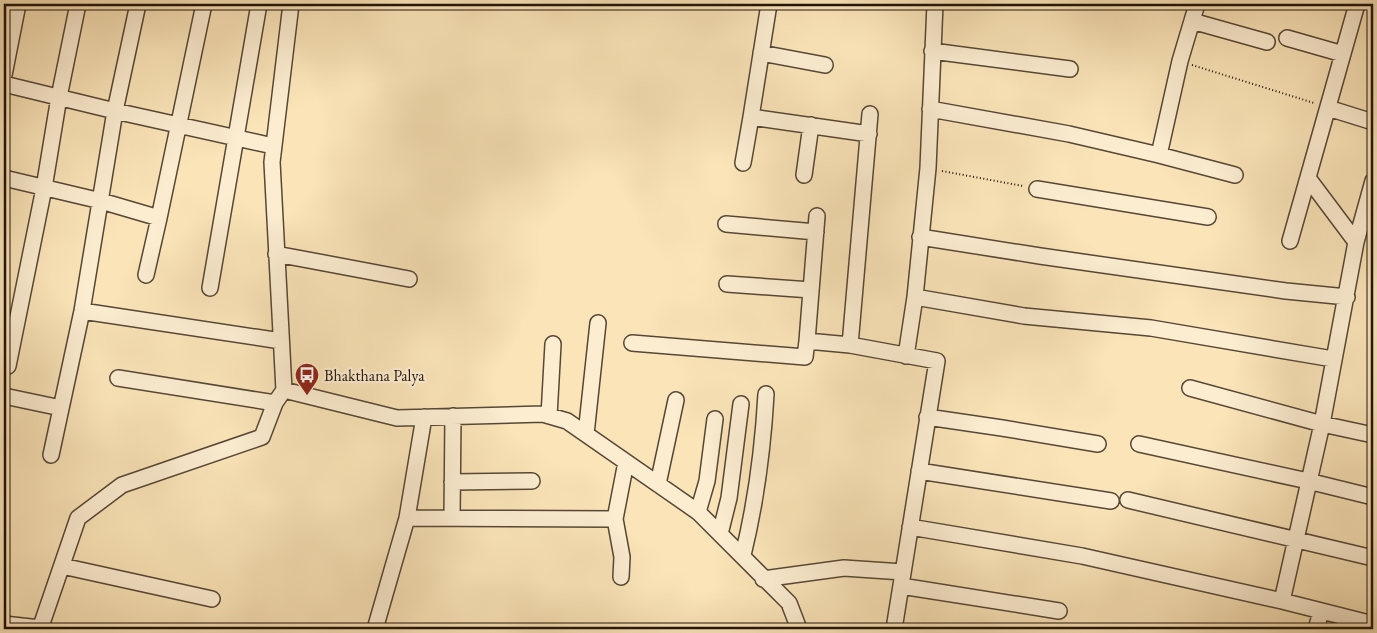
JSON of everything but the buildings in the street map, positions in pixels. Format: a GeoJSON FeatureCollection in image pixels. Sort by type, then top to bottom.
{"type":"FeatureCollection","features":[{"type":"Feature","properties":{"kind":"street"},"geometry":{"type":"LineString","coordinates":[[4,75],[18,4]]}},
{"type":"Feature","properties":{"kind":"street"},"geometry":{"type":"LineString","coordinates":[[8,366],[44,188],[59,98],[78,4]]}},
{"type":"Feature","properties":{"kind":"street"},"geometry":{"type":"LineString","coordinates":[[51,455],[82,312],[115,112],[138,4]]}},
{"type":"Feature","properties":{"kind":"street"},"geometry":{"type":"LineString","coordinates":[[146,275],[204,4]]}},
{"type":"Feature","properties":{"kind":"street"},"geometry":{"type":"LineString","coordinates":[[210,288],[259,4]]}},
{"type":"Feature","properties":{"kind":"street"},"geometry":{"type":"LineString","coordinates":[[4,624],[40,629],[78,518],[122,485],[262,437],[274,403],[284,390],[272,162],[291,4]]}},
{"type":"Feature","properties":{"kind":"street"},"geometry":{"type":"LineString","coordinates":[[743,163],[769,4]]}},
{"type":"Feature","properties":{"kind":"street"},"geometry":{"type":"LineString","coordinates":[[906,356],[915,297],[928,168],[934,4]]}},
{"type":"Feature","properties":{"kind":"street"},"geometry":{"type":"LineString","coordinates":[[1159,155],[1180,61],[1197,4]]}},
{"type":"Feature","properties":{"kind":"street"},"geometry":{"type":"LineString","coordinates":[[1290,241],[1357,4]]}},
{"type":"Feature","properties":{"kind":"street"},"geometry":{"type":"LineString","coordinates":[[1192,21],[1267,42]]}},
{"type":"Feature","properties":{"kind":"street"},"geometry":{"type":"LineString","coordinates":[[1287,38],[1343,54]]}},
{"type":"Feature","properties":{"kind":"street"},"geometry":{"type":"LineString","coordinates":[[932,51],[1070,69]]}},
{"type":"Feature","properties":{"kind":"street"},"geometry":{"type":"LineString","coordinates":[[761,53],[825,64]]}},
{"type":"Feature","properties":{"kind":"street"},"geometry":{"type":"LineString","coordinates":[[4,84],[115,112],[273,146]]}},
{"type":"Feature","properties":{"kind":"street"},"geometry":{"type":"LineString","coordinates":[[1328,108],[1373,122]]}},
{"type":"Feature","properties":{"kind":"street"},"geometry":{"type":"LineString","coordinates":[[930,110],[1070,134],[1159,155],[1235,176]]}},
{"type":"Feature","properties":{"kind":"street"},"geometry":{"type":"LineString","coordinates":[[850,345],[870,114]]}},
{"type":"Feature","properties":{"kind":"street"},"geometry":{"type":"LineString","coordinates":[[751,116],[868,134]]}},
{"type":"Feature","properties":{"kind":"street"},"geometry":{"type":"LineString","coordinates":[[804,175],[811,126]]}},
{"type":"Feature","properties":{"kind":"street"},"geometry":{"type":"LineString","coordinates":[[4,178],[101,201],[159,218]]}},
{"type":"Feature","properties":{"kind":"street"},"geometry":{"type":"LineString","coordinates":[[1308,178],[1356,242]]}},
{"type":"Feature","properties":{"kind":"street"},"geometry":{"type":"LineString","coordinates":[[1282,601],[1322,424],[1356,242],[1369,210],[1373,181]]}},
{"type":"Feature","properties":{"kind":"street"},"geometry":{"type":"LineString","coordinates":[[1037,189],[1208,217]]}},
{"type":"Feature","properties":{"kind":"street"},"geometry":{"type":"LineString","coordinates":[[632,343],[805,357],[817,216]]}},
{"type":"Feature","properties":{"kind":"street"},"geometry":{"type":"LineString","coordinates":[[726,224],[816,232]]}},
{"type":"Feature","properties":{"kind":"street"},"geometry":{"type":"LineString","coordinates":[[920,237],[1286,291],[1347,297]]}},
{"type":"Feature","properties":{"kind":"street"},"geometry":{"type":"LineString","coordinates":[[276,254],[408,279]]}},
{"type":"Feature","properties":{"kind":"street"},"geometry":{"type":"LineString","coordinates":[[727,284],[811,290]]}},
{"type":"Feature","properties":{"kind":"street"},"geometry":{"type":"LineString","coordinates":[[915,297],[1024,316],[1151,328],[1333,360]]}},
{"type":"Feature","properties":{"kind":"street"},"geometry":{"type":"LineString","coordinates":[[82,312],[281,341]]}},
{"type":"Feature","properties":{"kind":"street"},"geometry":{"type":"LineString","coordinates":[[586,434],[598,323]]}},
{"type":"Feature","properties":{"kind":"street"},"geometry":{"type":"LineString","coordinates":[[807,341],[850,345],[937,361],[894,629]]}},
{"type":"Feature","properties":{"kind":"street"},"geometry":{"type":"LineString","coordinates":[[549,416],[553,344]]}},
{"type":"Feature","properties":{"kind":"street"},"geometry":{"type":"LineString","coordinates":[[118,378],[274,403]]}},
{"type":"Feature","properties":{"kind":"street"},"geometry":{"type":"LineString","coordinates":[[1190,388],[1322,424],[1373,435]]}},
{"type":"Feature","properties":{"kind":"street"},"geometry":{"type":"LineString","coordinates":[[284,390],[397,418],[543,414],[567,421],[698,512],[789,603],[799,629]]}},
{"type":"Feature","properties":{"kind":"street"},"geometry":{"type":"LineString","coordinates":[[743,555],[750,526],[763,443],[766,394]]}},
{"type":"Feature","properties":{"kind":"street"},"geometry":{"type":"LineString","coordinates":[[4,396],[61,408]]}},
{"type":"Feature","properties":{"kind":"street"},"geometry":{"type":"LineString","coordinates":[[658,484],[676,400]]}},
{"type":"Feature","properties":{"kind":"street"},"geometry":{"type":"LineString","coordinates":[[720,534],[729,498],[741,404]]}},
{"type":"Feature","properties":{"kind":"street"},"geometry":{"type":"LineString","coordinates":[[452,517],[453,416]]}},
{"type":"Feature","properties":{"kind":"street"},"geometry":{"type":"LineString","coordinates":[[375,629],[407,518],[424,417]]}},
{"type":"Feature","properties":{"kind":"street"},"geometry":{"type":"LineString","coordinates":[[927,417],[1098,444]]}},
{"type":"Feature","properties":{"kind":"street"},"geometry":{"type":"LineString","coordinates":[[698,512],[707,481],[715,419]]}},
{"type":"Feature","properties":{"kind":"street"},"geometry":{"type":"LineString","coordinates":[[1139,444],[1373,497]]}},
{"type":"Feature","properties":{"kind":"street"},"geometry":{"type":"LineString","coordinates":[[620,577],[622,557],[615,519],[626,462]]}},
{"type":"Feature","properties":{"kind":"street"},"geometry":{"type":"LineString","coordinates":[[919,471],[1111,502]]}},
{"type":"Feature","properties":{"kind":"street"},"geometry":{"type":"LineString","coordinates":[[452,482],[532,481]]}},
{"type":"Feature","properties":{"kind":"street"},"geometry":{"type":"LineString","coordinates":[[1128,500],[1373,558]]}},
{"type":"Feature","properties":{"kind":"street"},"geometry":{"type":"LineString","coordinates":[[407,518],[615,519]]}},
{"type":"Feature","properties":{"kind":"street"},"geometry":{"type":"LineString","coordinates":[[910,527],[1082,556],[1282,601],[1373,624]]}},
{"type":"Feature","properties":{"kind":"street"},"geometry":{"type":"LineString","coordinates":[[62,566],[212,599]]}},
{"type":"Feature","properties":{"kind":"street"},"geometry":{"type":"LineString","coordinates":[[763,579],[844,568],[1060,611]]}},
{"type":"Feature","properties":{"kind":"street"},"geometry":{"type":"LineString","coordinates":[[1316,629],[1321,612]]}},
{"type":"Feature","properties":{"kind":"path"},"geometry":{"type":"LineString","coordinates":[[1180,61],[1328,108]]}},
{"type":"Feature","properties":{"kind":"path"},"geometry":{"type":"LineString","coordinates":[[928,168],[1037,189]]}},
{"type":"Feature","properties":{"kind":"place","name":"Bhakthana Palya"},"geometry":{"type":"Point","coordinates":[307,396]}}]}
